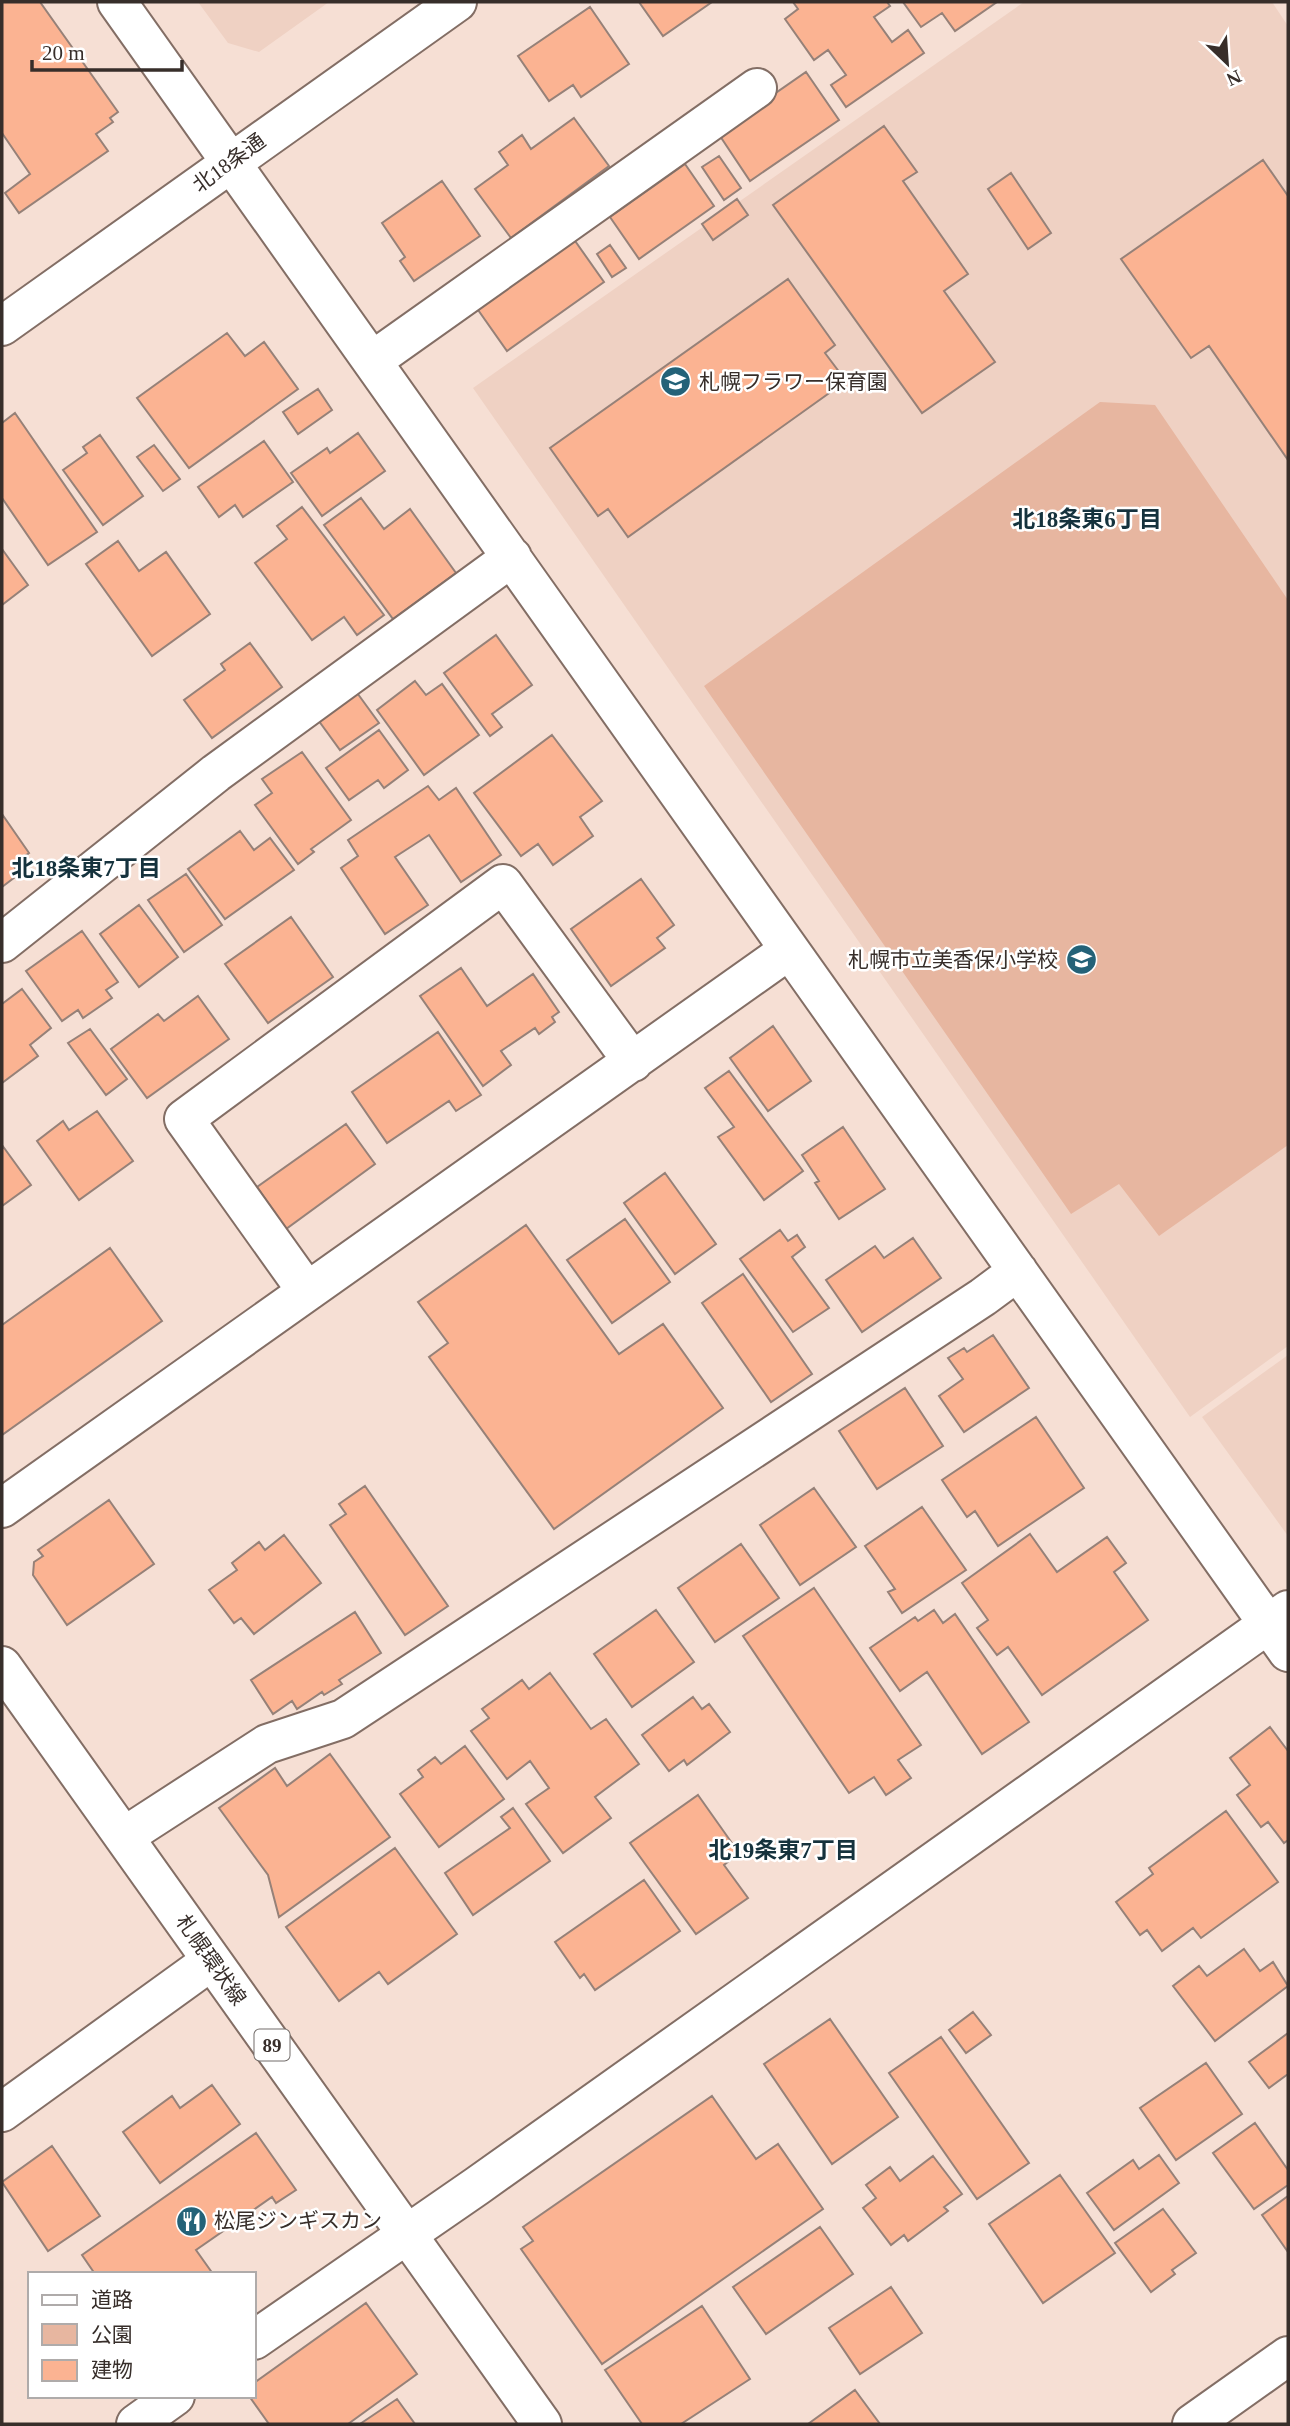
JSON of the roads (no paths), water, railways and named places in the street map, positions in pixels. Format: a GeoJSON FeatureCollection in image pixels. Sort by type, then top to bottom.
{"type":"FeatureCollection","features":[{"type":"Feature","properties":{"kind":"street"},"geometry":{"type":"LineString","coordinates":[[117,2],[1018,1270],[1282,1628],[256,2339]]}},
{"type":"Feature","properties":{"kind":"street","name":"北18条通"},"geometry":{"type":"LineString","coordinates":[[2,326],[457,2]]}},
{"type":"Feature","properties":{"kind":"street"},"geometry":{"type":"LineString","coordinates":[[372,361],[757,88]]}},
{"type":"Feature","properties":{"kind":"street"},"geometry":{"type":"LineString","coordinates":[[2,943],[216,772],[512,557]]}},
{"type":"Feature","properties":{"kind":"street"},"geometry":{"type":"LineString","coordinates":[[306,1290],[184,1119],[503,884],[633,1062]]}},
{"type":"Feature","properties":{"kind":"street"},"geometry":{"type":"LineString","coordinates":[[2,1508],[789,950]]}},
{"type":"Feature","properties":{"kind":"street"},"geometry":{"type":"LineString","coordinates":[[125,1836],[267,1744],[343,1718],[983,1297],[1018,1270]]}},
{"type":"Feature","properties":{"kind":"street","name":"札幌環状線"},"geometry":{"type":"LineString","coordinates":[[2,1666],[542,2424]]}},
{"type":"Feature","properties":{"kind":"street"},"geometry":{"type":"LineString","coordinates":[[2,2112],[211,1961]]}},
{"type":"Feature","properties":{"kind":"street"},"geometry":{"type":"LineString","coordinates":[[1192,2424],[1288,2356]]}},
{"type":"Feature","properties":{"kind":"street"},"geometry":{"type":"LineString","coordinates":[[135,2424],[172,2398]]}},
{"type":"Feature","properties":{"kind":"place","name":"札幌フラワー保育園"},"geometry":{"type":"Point","coordinates":[676,382]}},
{"type":"Feature","properties":{"kind":"place","name":"札幌市立美香保小学校"},"geometry":{"type":"Point","coordinates":[1081,960]}},
{"type":"Feature","properties":{"kind":"place","name":"松尾ジンギスカン"},"geometry":{"type":"Point","coordinates":[191,2221]}},
{"type":"Feature","properties":{"kind":"district","name":"北18条東6丁目"},"geometry":{"type":"Point","coordinates":[1087,519]}},
{"type":"Feature","properties":{"kind":"district","name":"北18条東7丁目"},"geometry":{"type":"Point","coordinates":[86,868]}},
{"type":"Feature","properties":{"kind":"district","name":"北19条東7丁目"},"geometry":{"type":"Point","coordinates":[783,1850]}}]}
